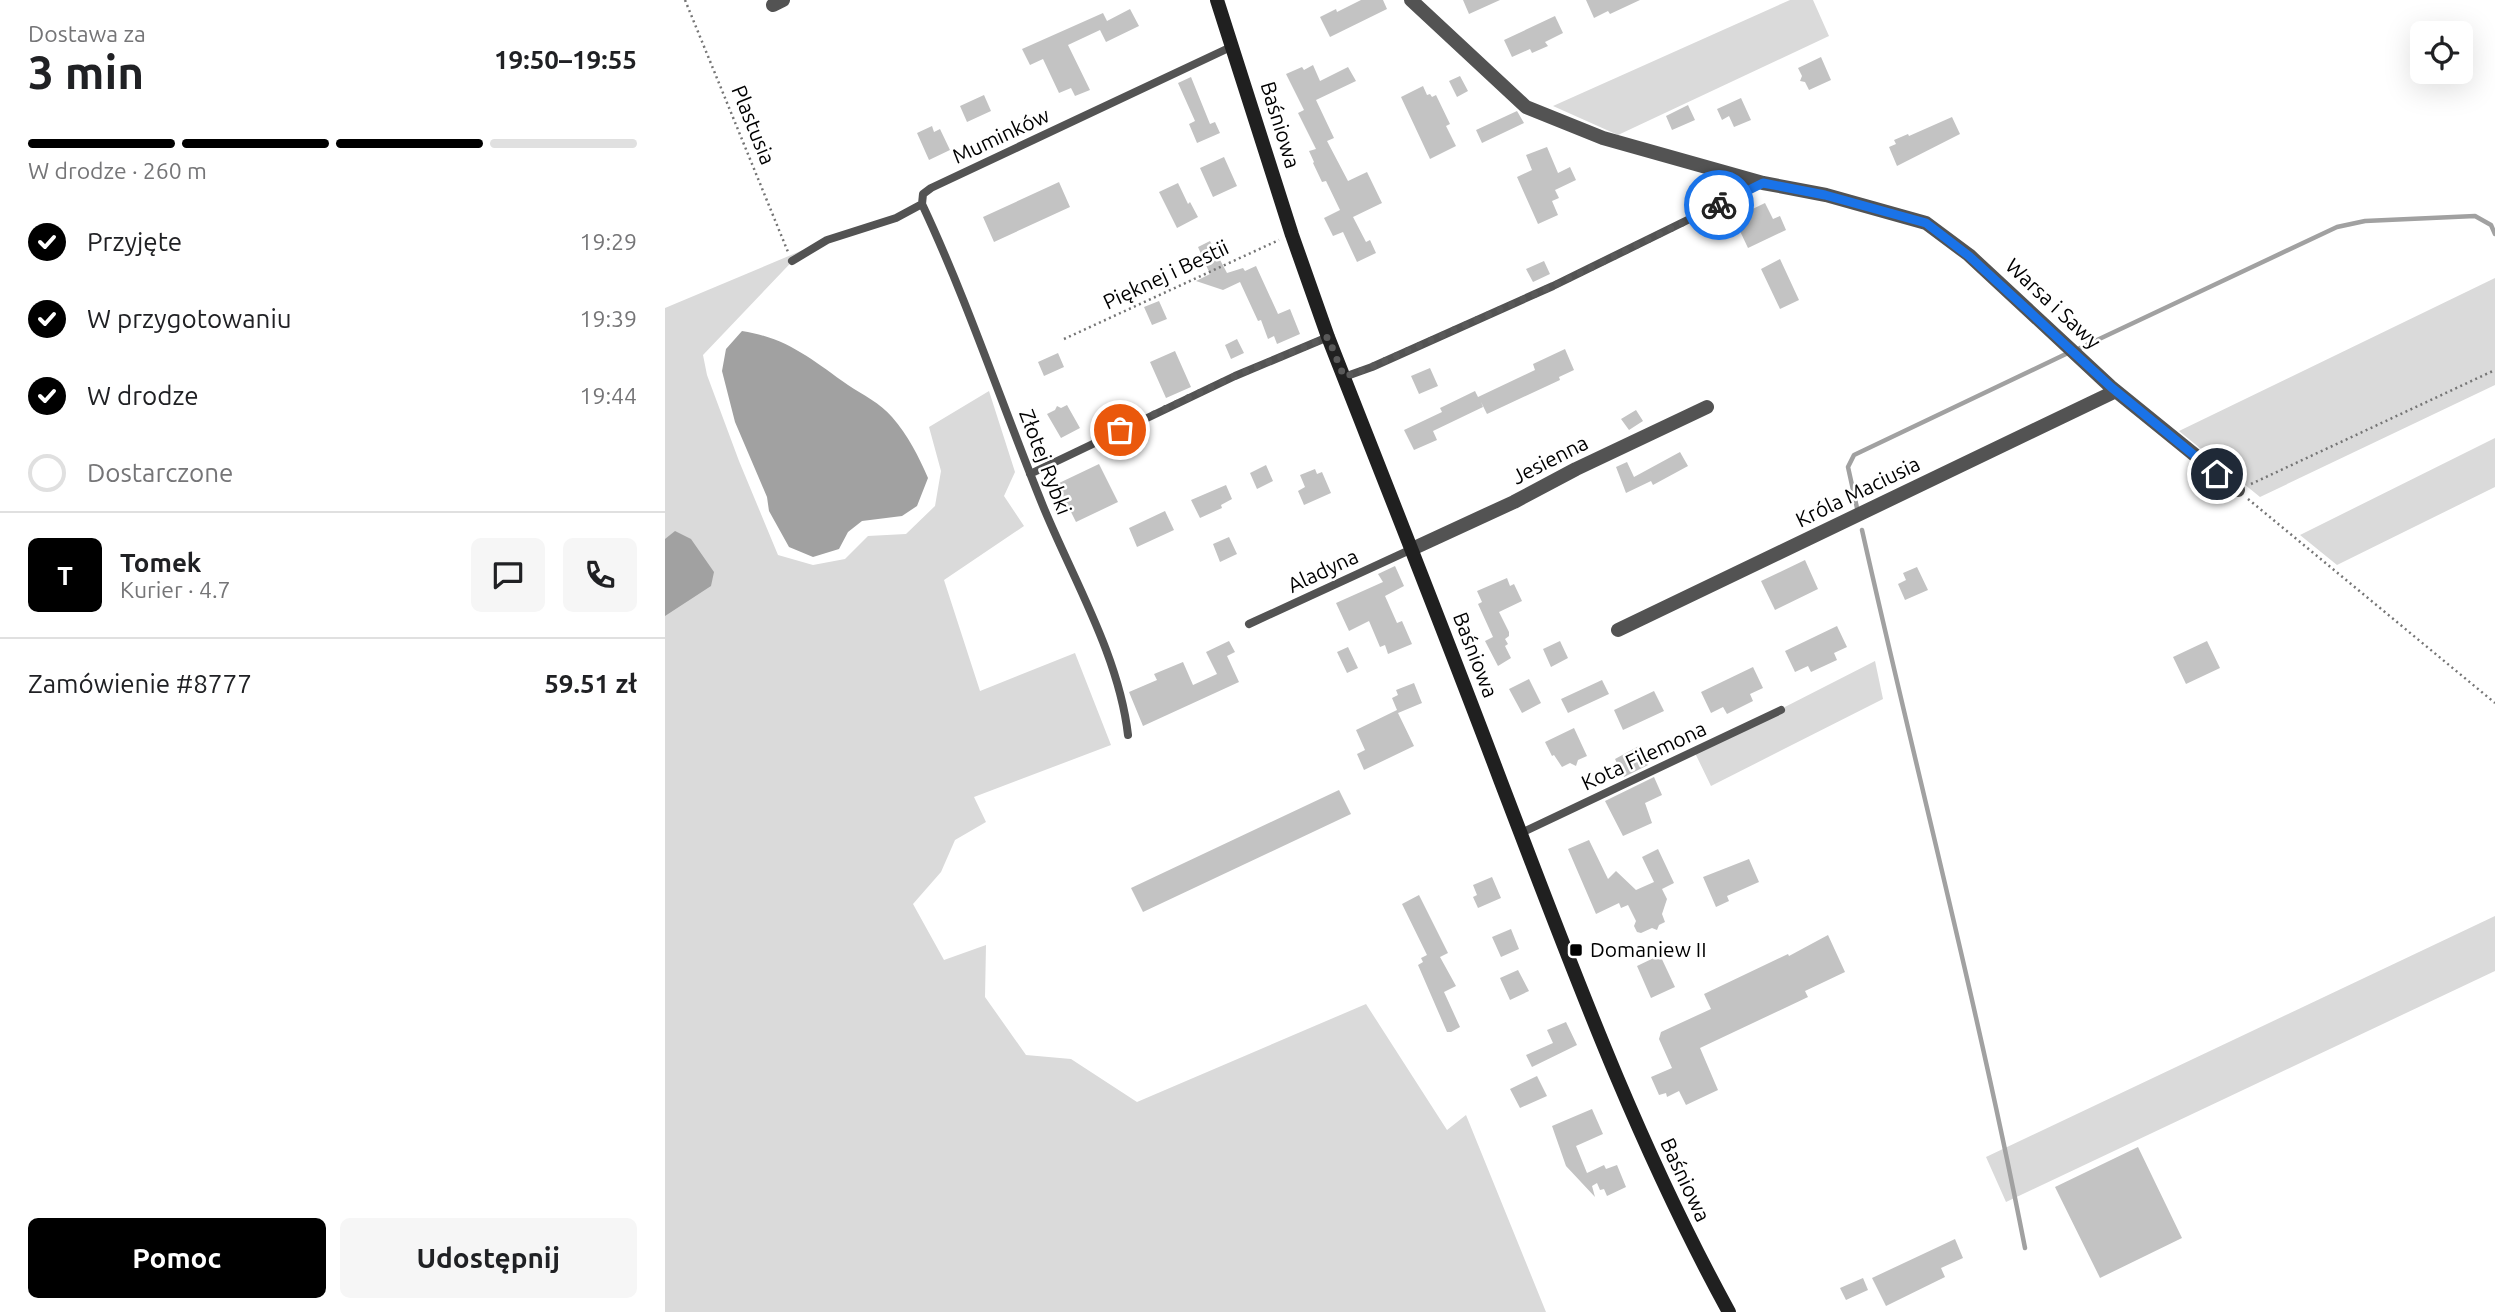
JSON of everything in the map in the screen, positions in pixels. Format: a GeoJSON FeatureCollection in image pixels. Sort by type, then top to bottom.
{"type":"FeatureCollection","features":[{"type":"Feature","properties":{"kind":"main road","name":"Baśniowa"},"geometry":{"type":"LineString","coordinates":[[1217,0],[1328,337],[1521,833],[1643,1141],[1694,1248],[1730,1312]]}},
{"type":"Feature","properties":{"kind":"street","name":"Warsa i Sawy"},"geometry":{"type":"LineString","coordinates":[[1411,0],[1526,107],[1603,138],[1763,183],[1825,195],[1926,223],[1969,256],[2116,391],[2238,490]]}},
{"type":"Feature","properties":{"kind":"street","name":"Króla Maciusia"},"geometry":{"type":"LineString","coordinates":[[1618,630],[2116,391]]}},
{"type":"Feature","properties":{"kind":"street","name":"Jesienna"},"geometry":{"type":"LineString","coordinates":[[1412,549],[1707,407]]}},
{"type":"Feature","properties":{"kind":"lane","name":"Muminków"},"geometry":{"type":"LineString","coordinates":[[792,261],[827,240],[896,218],[922,204],[923,194],[931,188],[1234,47]]}},
{"type":"Feature","properties":{"kind":"lane"},"geometry":{"type":"LineString","coordinates":[[1344,377],[1553,286],[1763,183]]}},
{"type":"Feature","properties":{"kind":"lane","name":"Złotej Rybki"},"geometry":{"type":"LineString","coordinates":[[922,204],[964,300],[1030,474],[1117,676],[1128,735]]}},
{"type":"Feature","properties":{"kind":"lane"},"geometry":{"type":"LineString","coordinates":[[1030,474],[1235,376],[1328,337]]}},
{"type":"Feature","properties":{"kind":"lane","name":"Aladyna"},"geometry":{"type":"LineString","coordinates":[[1249,624],[1412,549]]}},
{"type":"Feature","properties":{"kind":"lane","name":"Kota Filemona"},"geometry":{"type":"LineString","coordinates":[[1521,833],[1781,710]]}},
{"type":"Feature","properties":{"kind":"path","name":"Plastusia"},"geometry":{"type":"LineString","coordinates":[[685,0],[792,261]]}},
{"type":"Feature","properties":{"kind":"path","name":"Pięknej i Bestii"},"geometry":{"type":"LineString","coordinates":[[1064,339],[1281,239]]}},
{"type":"Feature","properties":{"kind":"path"},"geometry":{"type":"LineString","coordinates":[[2495,370],[2238,490],[2495,703]]}},
{"type":"Feature","properties":{"kind":"shaded area"},"geometry":{"type":"Polygon","coordinates":[[[1790,0],[1813,0],[1829,36],[1618,135],[1553,106],[1790,0]]]}},
{"type":"Feature","properties":{"kind":"shaded area"},"geometry":{"type":"Polygon","coordinates":[[[803,250],[703,355],[707,375],[739,461],[778,555],[813,565],[845,559],[868,536],[906,534],[935,506],[941,471],[929,427],[989,391],[1015,472],[1004,496],[1024,526],[944,580],[980,691],[1075,653],[1111,745],[974,797],[986,822],[955,840],[941,872],[913,904],[944,960],[986,945],[985,997],[1026,1055],[1071,1059],[1137,1102],[1366,1004],[1447,1130],[1466,1115],[1546,1312],[665,1312],[665,308],[803,250]]]}},
{"type":"Feature","properties":{"kind":"shaded area"},"geometry":{"type":"Polygon","coordinates":[[[2495,278],[2495,385],[2260,497],[2179,431],[2495,278]]]}},
{"type":"Feature","properties":{"kind":"shaded area"},"geometry":{"type":"Polygon","coordinates":[[[742,331],[773,339],[799,351],[887,412],[908,439],[928,478],[917,506],[902,516],[862,521],[848,532],[839,549],[813,557],[789,547],[769,511],[767,497],[735,422],[722,371],[726,349],[742,331]]]}},
{"type":"Feature","properties":{"kind":"shaded area"},"geometry":{"type":"Polygon","coordinates":[[[2495,438],[2495,487],[2337,565],[2300,535],[2495,438]]]}},
{"type":"Feature","properties":{"kind":"shaded area"},"geometry":{"type":"Polygon","coordinates":[[[675,531],[691,539],[714,572],[711,586],[665,616],[665,539],[675,531]]]}},
{"type":"Feature","properties":{"kind":"shaded area"},"geometry":{"type":"Polygon","coordinates":[[[1875,661],[1883,699],[1711,786],[1695,753],[1875,661]]]}},
{"type":"Feature","properties":{"kind":"shaded area"},"geometry":{"type":"Polygon","coordinates":[[[2495,916],[2495,971],[2006,1202],[1986,1157],[2495,916]]]}},
{"type":"Feature","properties":{"kind":"building"},"geometry":{"type":"Polygon","coordinates":[[[1361,0],[1383,0],[1387,9],[1330,37],[1320,17],[1361,0]]]}},
{"type":"Feature","properties":{"kind":"building"},"geometry":{"type":"Polygon","coordinates":[[[1463,0],[1500,0],[1469,14],[1463,0]]]}},
{"type":"Feature","properties":{"kind":"building"},"geometry":{"type":"Polygon","coordinates":[[[1586,0],[1640,0],[1610,14],[1608,11],[1594,18],[1586,0]]]}},
{"type":"Feature","properties":{"kind":"building"},"geometry":{"type":"Polygon","coordinates":[[[1130,9],[1139,26],[1106,42],[1100,30],[1068,45],[1090,90],[1075,96],[1071,88],[1059,93],[1043,59],[1030,65],[1022,49],[1103,13],[1107,21],[1130,9]]]}},
{"type":"Feature","properties":{"kind":"building"},"geometry":{"type":"Polygon","coordinates":[[[1555,16],[1563,33],[1545,42],[1548,46],[1532,53],[1530,49],[1512,57],[1504,40],[1555,16]]]}},
{"type":"Feature","properties":{"kind":"building"},"geometry":{"type":"Polygon","coordinates":[[[1821,57],[1831,80],[1809,90],[1805,82],[1800,81],[1802,76],[1798,68],[1821,57]]]}},
{"type":"Feature","properties":{"kind":"building"},"geometry":{"type":"Polygon","coordinates":[[[1313,65],[1320,81],[1348,67],[1356,81],[1316,100],[1334,138],[1327,141],[1348,181],[1367,172],[1382,203],[1353,217],[1366,242],[1370,240],[1376,253],[1357,262],[1343,232],[1333,236],[1324,218],[1340,210],[1326,181],[1322,182],[1313,163],[1309,151],[1316,149],[1298,113],[1304,110],[1286,74],[1313,65]]]}},
{"type":"Feature","properties":{"kind":"building"},"geometry":{"type":"Polygon","coordinates":[[[1460,76],[1468,91],[1457,97],[1449,81],[1460,76]]]}},
{"type":"Feature","properties":{"kind":"building"},"geometry":{"type":"Polygon","coordinates":[[[1191,77],[1210,124],[1215,122],[1220,133],[1197,143],[1189,124],[1195,121],[1178,83],[1191,77]]]}},
{"type":"Feature","properties":{"kind":"building"},"geometry":{"type":"Polygon","coordinates":[[[1423,86],[1427,95],[1436,95],[1450,124],[1446,126],[1456,146],[1430,159],[1401,97],[1423,86]]]}},
{"type":"Feature","properties":{"kind":"building"},"geometry":{"type":"Polygon","coordinates":[[[984,95],[991,111],[967,122],[960,106],[984,95]]]}},
{"type":"Feature","properties":{"kind":"building"},"geometry":{"type":"Polygon","coordinates":[[[1741,98],[1751,120],[1734,127],[1729,116],[1722,120],[1717,109],[1741,98]]]}},
{"type":"Feature","properties":{"kind":"building"},"geometry":{"type":"Polygon","coordinates":[[[1688,105],[1695,120],[1672,130],[1666,116],[1688,105]]]}},
{"type":"Feature","properties":{"kind":"building"},"geometry":{"type":"Polygon","coordinates":[[[1517,111],[1524,123],[1482,143],[1476,130],[1517,111]]]}},
{"type":"Feature","properties":{"kind":"building"},"geometry":{"type":"Polygon","coordinates":[[[1952,117],[1960,134],[1897,166],[1889,147],[1896,144],[1894,140],[1952,117]]]}},
{"type":"Feature","properties":{"kind":"building"},"geometry":{"type":"Polygon","coordinates":[[[932,126],[934,132],[940,129],[950,150],[929,160],[917,133],[932,126]]]}},
{"type":"Feature","properties":{"kind":"building"},"geometry":{"type":"Polygon","coordinates":[[[1547,147],[1558,173],[1570,167],[1576,180],[1555,190],[1559,198],[1552,201],[1558,215],[1538,224],[1517,177],[1532,170],[1526,155],[1547,147]]]}},
{"type":"Feature","properties":{"kind":"building"},"geometry":{"type":"Polygon","coordinates":[[[1224,157],[1237,186],[1213,197],[1200,168],[1224,157]]]}},
{"type":"Feature","properties":{"kind":"building"},"geometry":{"type":"Polygon","coordinates":[[[1059,182],[1070,207],[994,242],[983,217],[1059,182]]]}},
{"type":"Feature","properties":{"kind":"building"},"geometry":{"type":"Polygon","coordinates":[[[1178,183],[1198,217],[1177,228],[1159,192],[1178,183]]]}},
{"type":"Feature","properties":{"kind":"building"},"geometry":{"type":"Polygon","coordinates":[[[1765,203],[1773,219],[1780,216],[1786,230],[1748,248],[1739,229],[1746,226],[1740,215],[1765,203]]]}},
{"type":"Feature","properties":{"kind":"building"},"geometry":{"type":"Polygon","coordinates":[[[1210,241],[1227,273],[1243,268],[1245,271],[1256,266],[1278,314],[1290,309],[1300,334],[1277,344],[1274,336],[1268,339],[1240,282],[1223,290],[1196,281],[1210,274],[1198,247],[1210,241]]]}},
{"type":"Feature","properties":{"kind":"building"},"geometry":{"type":"Polygon","coordinates":[[[1780,259],[1799,300],[1780,309],[1761,269],[1780,259]]]}},
{"type":"Feature","properties":{"kind":"building"},"geometry":{"type":"Polygon","coordinates":[[[1544,261],[1550,274],[1533,282],[1526,269],[1544,261]]]}},
{"type":"Feature","properties":{"kind":"building"},"geometry":{"type":"Polygon","coordinates":[[[1159,301],[1167,319],[1152,325],[1144,307],[1159,301]]]}},
{"type":"Feature","properties":{"kind":"building"},"geometry":{"type":"Polygon","coordinates":[[[1237,339],[1244,353],[1231,359],[1225,345],[1237,339]]]}},
{"type":"Feature","properties":{"kind":"building"},"geometry":{"type":"Polygon","coordinates":[[[1565,349],[1574,370],[1559,377],[1560,380],[1487,414],[1481,402],[1483,407],[1433,431],[1437,440],[1414,450],[1404,430],[1442,412],[1440,408],[1475,391],[1478,397],[1535,370],[1533,364],[1565,349]]]}},
{"type":"Feature","properties":{"kind":"building"},"geometry":{"type":"Polygon","coordinates":[[[1175,351],[1191,387],[1166,398],[1150,362],[1175,351]]]}},
{"type":"Feature","properties":{"kind":"building"},"geometry":{"type":"Polygon","coordinates":[[[1058,353],[1064,367],[1044,376],[1038,362],[1058,353]]]}},
{"type":"Feature","properties":{"kind":"building"},"geometry":{"type":"Polygon","coordinates":[[[1430,368],[1438,386],[1419,394],[1411,376],[1430,368]]]}},
{"type":"Feature","properties":{"kind":"building"},"geometry":{"type":"Polygon","coordinates":[[[1067,405],[1080,428],[1061,438],[1047,414],[1057,406],[1061,408],[1067,405]]]}},
{"type":"Feature","properties":{"kind":"building"},"geometry":{"type":"Polygon","coordinates":[[[1636,410],[1643,421],[1629,430],[1621,419],[1636,410]]]}},
{"type":"Feature","properties":{"kind":"building"},"geometry":{"type":"Polygon","coordinates":[[[1680,452],[1688,466],[1653,485],[1651,481],[1626,493],[1616,467],[1627,462],[1634,477],[1680,452]]]}},
{"type":"Feature","properties":{"kind":"building"},"geometry":{"type":"Polygon","coordinates":[[[1099,464],[1118,502],[1076,522],[1057,484],[1099,464]]]}},
{"type":"Feature","properties":{"kind":"building"},"geometry":{"type":"Polygon","coordinates":[[[1266,465],[1273,481],[1257,489],[1250,473],[1266,465]]]}},
{"type":"Feature","properties":{"kind":"building"},"geometry":{"type":"Polygon","coordinates":[[[1315,469],[1317,474],[1322,472],[1331,493],[1304,505],[1298,491],[1305,487],[1300,475],[1315,469]]]}},
{"type":"Feature","properties":{"kind":"building"},"geometry":{"type":"Polygon","coordinates":[[[1226,485],[1232,499],[1221,505],[1222,508],[1200,518],[1191,500],[1226,485]]]}},
{"type":"Feature","properties":{"kind":"building"},"geometry":{"type":"Polygon","coordinates":[[[1165,511],[1174,530],[1137,547],[1129,528],[1165,511]]]}},
{"type":"Feature","properties":{"kind":"building"},"geometry":{"type":"Polygon","coordinates":[[[1229,537],[1237,554],[1220,562],[1213,544],[1229,537]]]}},
{"type":"Feature","properties":{"kind":"building"},"geometry":{"type":"Polygon","coordinates":[[[1805,560],[1818,589],[1775,610],[1761,581],[1805,560]]]}},
{"type":"Feature","properties":{"kind":"building"},"geometry":{"type":"Polygon","coordinates":[[[1395,566],[1404,586],[1385,596],[1397,623],[1402,621],[1412,644],[1388,654],[1385,645],[1380,647],[1369,621],[1349,631],[1336,603],[1383,582],[1378,574],[1395,566]]]}},
{"type":"Feature","properties":{"kind":"building"},"geometry":{"type":"Polygon","coordinates":[[[1917,567],[1928,590],[1905,600],[1898,584],[1906,580],[1903,573],[1917,567]]]}},
{"type":"Feature","properties":{"kind":"building"},"geometry":{"type":"Polygon","coordinates":[[[1507,578],[1510,586],[1514,584],[1522,601],[1499,612],[1509,632],[1505,639],[1508,644],[1505,646],[1511,658],[1498,666],[1485,641],[1493,637],[1478,604],[1482,602],[1477,591],[1507,578]]]}},
{"type":"Feature","properties":{"kind":"building"},"geometry":{"type":"Polygon","coordinates":[[[1837,626],[1847,647],[1834,653],[1837,660],[1811,672],[1808,666],[1795,672],[1785,651],[1837,626]]]}},
{"type":"Feature","properties":{"kind":"building"},"geometry":{"type":"Polygon","coordinates":[[[1229,641],[1235,652],[1227,656],[1239,682],[1143,726],[1129,692],[1157,680],[1154,674],[1183,662],[1193,685],[1217,674],[1206,652],[1229,641]]]}},
{"type":"Feature","properties":{"kind":"building"},"geometry":{"type":"Polygon","coordinates":[[[1560,641],[1568,658],[1551,667],[1543,649],[1560,641]]]}},
{"type":"Feature","properties":{"kind":"building"},"geometry":{"type":"Polygon","coordinates":[[[2207,641],[2220,668],[2186,684],[2173,657],[2207,641]]]}},
{"type":"Feature","properties":{"kind":"building"},"geometry":{"type":"Polygon","coordinates":[[[1348,647],[1358,668],[1347,673],[1337,652],[1348,647]]]}},
{"type":"Feature","properties":{"kind":"building"},"geometry":{"type":"Polygon","coordinates":[[[1753,667],[1763,688],[1750,694],[1753,701],[1727,714],[1723,707],[1711,713],[1701,692],[1753,667]]]}},
{"type":"Feature","properties":{"kind":"building"},"geometry":{"type":"Polygon","coordinates":[[[1529,679],[1541,703],[1522,713],[1509,689],[1529,679]]]}},
{"type":"Feature","properties":{"kind":"building"},"geometry":{"type":"Polygon","coordinates":[[[1602,680],[1609,694],[1568,713],[1561,699],[1602,680]]]}},
{"type":"Feature","properties":{"kind":"building"},"geometry":{"type":"Polygon","coordinates":[[[1414,683],[1422,703],[1398,713],[1414,746],[1364,770],[1357,754],[1365,750],[1356,730],[1397,710],[1392,698],[1398,695],[1396,690],[1414,683]]]}},
{"type":"Feature","properties":{"kind":"building"},"geometry":{"type":"Polygon","coordinates":[[[1654,691],[1664,711],[1623,730],[1614,710],[1654,691]]]}},
{"type":"Feature","properties":{"kind":"building"},"geometry":{"type":"Polygon","coordinates":[[[1574,728],[1587,756],[1578,760],[1576,766],[1570,763],[1562,767],[1545,742],[1574,728]]]}},
{"type":"Feature","properties":{"kind":"building"},"geometry":{"type":"Polygon","coordinates":[[[1639,746],[1648,765],[1624,777],[1615,759],[1639,746]]]}},
{"type":"Feature","properties":{"kind":"building"},"geometry":{"type":"Polygon","coordinates":[[[1654,777],[1662,795],[1645,803],[1652,823],[1623,836],[1605,801],[1654,777]]]}},
{"type":"Feature","properties":{"kind":"building"},"geometry":{"type":"Polygon","coordinates":[[[1339,790],[1351,814],[1143,912],[1131,888],[1339,790]]]}},
{"type":"Feature","properties":{"kind":"building"},"geometry":{"type":"Polygon","coordinates":[[[1589,840],[1608,879],[1616,871],[1636,890],[1654,882],[1642,857],[1658,849],[1674,883],[1662,889],[1667,899],[1662,914],[1665,922],[1659,925],[1657,930],[1652,928],[1637,932],[1634,926],[1636,921],[1628,905],[1621,908],[1619,903],[1596,914],[1568,849],[1589,840]]]}},
{"type":"Feature","properties":{"kind":"building"},"geometry":{"type":"Polygon","coordinates":[[[1749,859],[1759,882],[1727,896],[1729,901],[1716,907],[1703,877],[1749,859]]]}},
{"type":"Feature","properties":{"kind":"building"},"geometry":{"type":"Polygon","coordinates":[[[1492,877],[1501,898],[1478,908],[1473,897],[1477,895],[1473,885],[1492,877]]]}},
{"type":"Feature","properties":{"kind":"building"},"geometry":{"type":"Polygon","coordinates":[[[1419,895],[1448,953],[1440,957],[1456,986],[1444,992],[1460,1027],[1451,1032],[1447,1032],[1418,965],[1423,962],[1421,958],[1427,955],[1402,904],[1419,895]]]}},
{"type":"Feature","properties":{"kind":"building"},"geometry":{"type":"Polygon","coordinates":[[[1511,929],[1519,949],[1501,957],[1492,937],[1511,929]]]}},
{"type":"Feature","properties":{"kind":"building"},"geometry":{"type":"Polygon","coordinates":[[[1828,935],[1845,972],[1805,991],[1808,997],[1700,1048],[1718,1090],[1686,1105],[1679,1091],[1667,1097],[1666,1093],[1659,1095],[1651,1077],[1672,1068],[1659,1039],[1661,1032],[1711,1009],[1704,994],[1788,954],[1789,956],[1828,935]]]}},
{"type":"Feature","properties":{"kind":"building"},"geometry":{"type":"Polygon","coordinates":[[[1660,955],[1675,987],[1651,998],[1637,966],[1660,955]]]}},
{"type":"Feature","properties":{"kind":"building"},"geometry":{"type":"Polygon","coordinates":[[[1518,970],[1529,991],[1510,1000],[1500,978],[1518,970]]]}},
{"type":"Feature","properties":{"kind":"building"},"geometry":{"type":"Polygon","coordinates":[[[1566,1022],[1577,1045],[1532,1067],[1526,1055],[1553,1043],[1547,1030],[1566,1022]]]}},
{"type":"Feature","properties":{"kind":"building"},"geometry":{"type":"Polygon","coordinates":[[[1537,1076],[1547,1096],[1520,1108],[1510,1089],[1537,1076]]]}},
{"type":"Feature","properties":{"kind":"building"},"geometry":{"type":"Polygon","coordinates":[[[1592,1109],[1603,1134],[1576,1146],[1587,1173],[1604,1165],[1606,1169],[1617,1165],[1626,1187],[1607,1196],[1597,1183],[1592,1186],[1595,1197],[1566,1166],[1552,1126],[1592,1109]]]}},
{"type":"Feature","properties":{"kind":"building"},"geometry":{"type":"Polygon","coordinates":[[[2138,1147],[2182,1238],[2100,1278],[2055,1187],[2138,1147]]]}},
{"type":"Feature","properties":{"kind":"building"},"geometry":{"type":"Polygon","coordinates":[[[1955,1239],[1963,1258],[1941,1268],[1945,1277],[1886,1306],[1872,1278],[1955,1239]]]}},
{"type":"Feature","properties":{"kind":"building"},"geometry":{"type":"Polygon","coordinates":[[[1863,1278],[1868,1290],[1846,1300],[1840,1288],[1863,1278]]]}},
{"type":"Feature","properties":{"kind":"waterway"},"geometry":{"type":"LineString","coordinates":[[2078,349],[2337,227],[2365,221],[2475,216],[2491,225],[2495,234]]}},
{"type":"Feature","properties":{"kind":"waterway"},"geometry":{"type":"LineString","coordinates":[[1857,508],[1848,467],[1854,455],[2068,353]]}},
{"type":"Feature","properties":{"kind":"waterway"},"geometry":{"type":"LineString","coordinates":[[1862,530],[1967,978],[2025,1248]]}},
{"type":"Feature","properties":{"kind":"way so far"},"geometry":{"type":"LineString","coordinates":[[1120,430],[1235,376],[1328,337],[1344,377],[1371,367],[1553,286],[1719,205]]}},
{"type":"Feature","properties":{"kind":"place","name":"Domaniew II"},"geometry":{"type":"Point","coordinates":[1576,950]}},
{"type":"Feature","properties":{"kind":"route"},"geometry":{"type":"LineString","coordinates":[[1719,205],[1763,183],[1825,195],[1926,223],[2023,303],[2111,387],[2217,474]]}}]}
